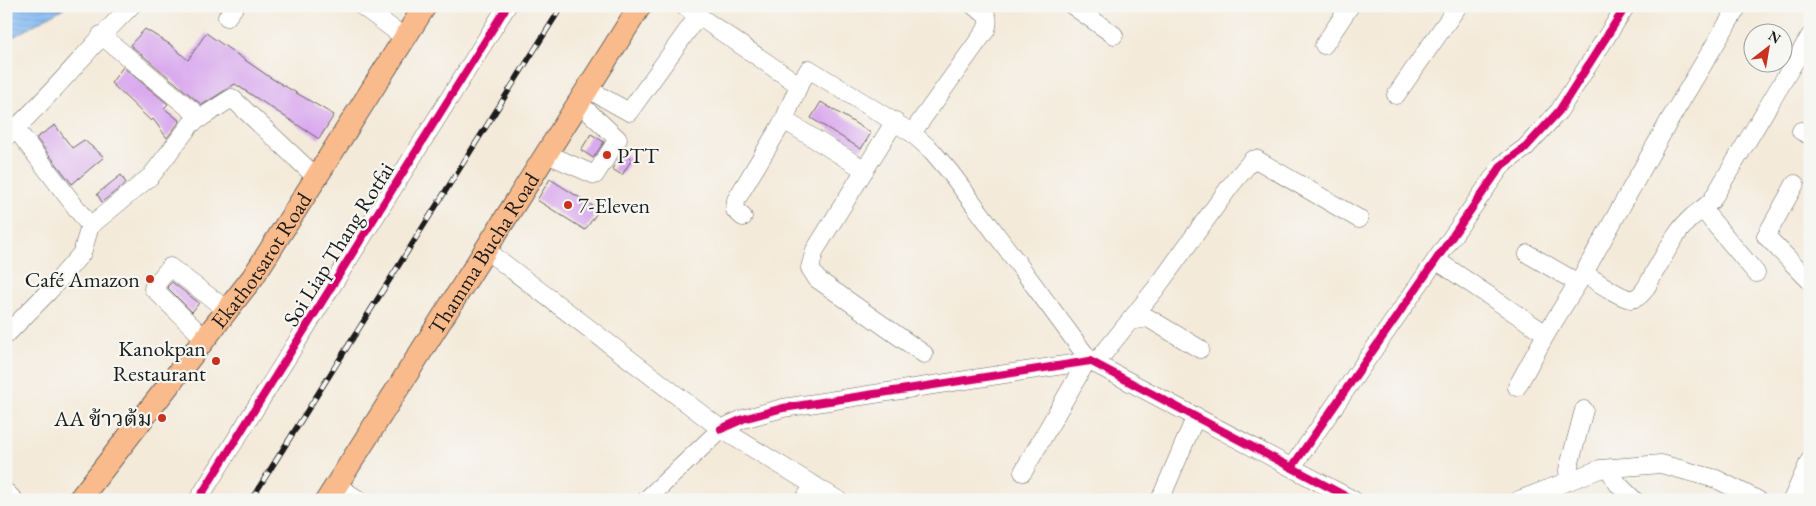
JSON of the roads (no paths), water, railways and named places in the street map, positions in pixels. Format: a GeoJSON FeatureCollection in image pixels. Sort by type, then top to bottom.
{"type":"FeatureCollection","features":[{"type":"Feature","properties":{"kind":"main road","name":"Ekathotsarot Road"},"geometry":{"type":"LineString","coordinates":[[79,500],[253,277],[425,6]]}},
{"type":"Feature","properties":{"kind":"main road","name":"Thamma Bucha Road"},"geometry":{"type":"LineString","coordinates":[[331,492],[640,6]]}},
{"type":"Feature","properties":{"kind":"street"},"geometry":{"type":"LineString","coordinates":[[90,226],[11,133],[101,35],[131,6]]}},
{"type":"Feature","properties":{"kind":"street"},"geometry":{"type":"LineString","coordinates":[[362,6],[405,38]]}},
{"type":"Feature","properties":{"kind":"street","name":"Soi Liap Thang Rotfai"},"geometry":{"type":"LineString","coordinates":[[198,500],[507,6]]}},
{"type":"Feature","properties":{"kind":"street"},"geometry":{"type":"LineString","coordinates":[[912,133],[986,30],[989,22],[986,14],[974,6]]}},
{"type":"Feature","properties":{"kind":"street"},"geometry":{"type":"LineString","coordinates":[[1073,6],[1114,35]]}},
{"type":"Feature","properties":{"kind":"street"},"geometry":{"type":"LineString","coordinates":[[1324,45],[1350,6]]}},
{"type":"Feature","properties":{"kind":"street"},"geometry":{"type":"LineString","coordinates":[[1396,95],[1458,6]]}},
{"type":"Feature","properties":{"kind":"street"},"geometry":{"type":"LineString","coordinates":[[1292,468],[1502,165],[1524,148],[1559,111],[1626,6]]}},
{"type":"Feature","properties":{"kind":"street"},"geometry":{"type":"LineString","coordinates":[[1517,388],[1546,334],[1581,278],[1669,121],[1738,6]]}},
{"type":"Feature","properties":{"kind":"street"},"geometry":{"type":"LineString","coordinates":[[583,96],[629,112],[691,11],[799,85]]}},
{"type":"Feature","properties":{"kind":"street"},"geometry":{"type":"LineString","coordinates":[[101,35],[201,118]]}},
{"type":"Feature","properties":{"kind":"street"},"geometry":{"type":"LineString","coordinates":[[1528,254],[1630,299],[1638,297],[1645,289],[1674,240],[1691,218],[1703,210],[1712,200],[1810,36]]}},
{"type":"Feature","properties":{"kind":"street"},"geometry":{"type":"LineString","coordinates":[[742,217],[736,210],[736,200],[784,120],[799,85],[809,69],[895,121],[932,151],[950,172],[1090,362],[1353,500]]}},
{"type":"Feature","properties":{"kind":"street"},"geometry":{"type":"LineString","coordinates":[[547,154],[595,175],[618,139],[583,96]]}},
{"type":"Feature","properties":{"kind":"street"},"geometry":{"type":"LineString","coordinates":[[6,335],[82,254],[90,226],[151,176],[192,124],[232,98],[317,178]]}},
{"type":"Feature","properties":{"kind":"street"},"geometry":{"type":"LineString","coordinates":[[784,120],[865,170]]}},
{"type":"Feature","properties":{"kind":"street"},"geometry":{"type":"LineString","coordinates":[[895,121],[815,250],[810,268],[817,280],[924,354]]}},
{"type":"Feature","properties":{"kind":"street"},"geometry":{"type":"LineString","coordinates":[[1023,472],[1090,362],[1130,320],[1157,287],[1231,185],[1252,160],[1256,159],[1359,219]]}},
{"type":"Feature","properties":{"kind":"street"},"geometry":{"type":"LineString","coordinates":[[1795,184],[1766,236],[1810,281]]}},
{"type":"Feature","properties":{"kind":"street"},"geometry":{"type":"LineString","coordinates":[[1703,210],[1756,273]]}},
{"type":"Feature","properties":{"kind":"street"},"geometry":{"type":"LineString","coordinates":[[486,250],[721,429],[838,500]]}},
{"type":"Feature","properties":{"kind":"street"},"geometry":{"type":"LineString","coordinates":[[1436,260],[1546,334]]}},
{"type":"Feature","properties":{"kind":"street"},"geometry":{"type":"LineString","coordinates":[[205,339],[153,288],[170,267],[227,310]]}},
{"type":"Feature","properties":{"kind":"street"},"geometry":{"type":"LineString","coordinates":[[1130,320],[1148,318],[1200,349]]}},
{"type":"Feature","properties":{"kind":"street"},"geometry":{"type":"LineString","coordinates":[[646,500],[721,429],[743,419],[783,408],[1090,362]]}},
{"type":"Feature","properties":{"kind":"street"},"geometry":{"type":"LineString","coordinates":[[1570,481],[1568,470],[1584,410]]}},
{"type":"Feature","properties":{"kind":"street"},"geometry":{"type":"LineString","coordinates":[[1160,500],[1196,416]]}},
{"type":"Feature","properties":{"kind":"street"},"geometry":{"type":"LineString","coordinates":[[1792,500],[1810,460]]}},
{"type":"Feature","properties":{"kind":"street"},"geometry":{"type":"LineString","coordinates":[[1519,500],[1541,496],[1570,481],[1600,470],[1661,464],[1716,479],[1758,500]]}},
{"type":"Feature","properties":{"kind":"street"},"geometry":{"type":"LineString","coordinates":[[1609,468],[1618,484],[1634,500]]}},
{"type":"Feature","properties":{"kind":"street"},"geometry":{"type":"LineString","coordinates":[[804,500],[814,485]]}},
{"type":"Feature","properties":{"kind":"street"},"geometry":{"type":"LineString","coordinates":[[6,492],[14,500]]}},
{"type":"Feature","properties":{"kind":"street"},"geometry":{"type":"LineString","coordinates":[[331,492],[359,500]]}},
{"type":"Feature","properties":{"kind":"water"},"geometry":{"type":"Polygon","coordinates":[[[6,6],[67,6],[6,41],[6,6]]]}},
{"type":"Feature","properties":{"kind":"railway"},"geometry":{"type":"LineString","coordinates":[[251,500],[562,6]]}},
{"type":"Feature","properties":{"kind":"place","name":"PTT"},"geometry":{"type":"Point","coordinates":[607,155]}},
{"type":"Feature","properties":{"kind":"place","name":"7-Eleven"},"geometry":{"type":"Point","coordinates":[568,205]}},
{"type":"Feature","properties":{"kind":"place","name":"Café Amazon"},"geometry":{"type":"Point","coordinates":[150,279]}},
{"type":"Feature","properties":{"kind":"place","name":"Kanokpan Restaurant"},"geometry":{"type":"Point","coordinates":[216,361]}},
{"type":"Feature","properties":{"kind":"place","name":"AA ข้าวต้ม"},"geometry":{"type":"Point","coordinates":[162,418]}}]}
